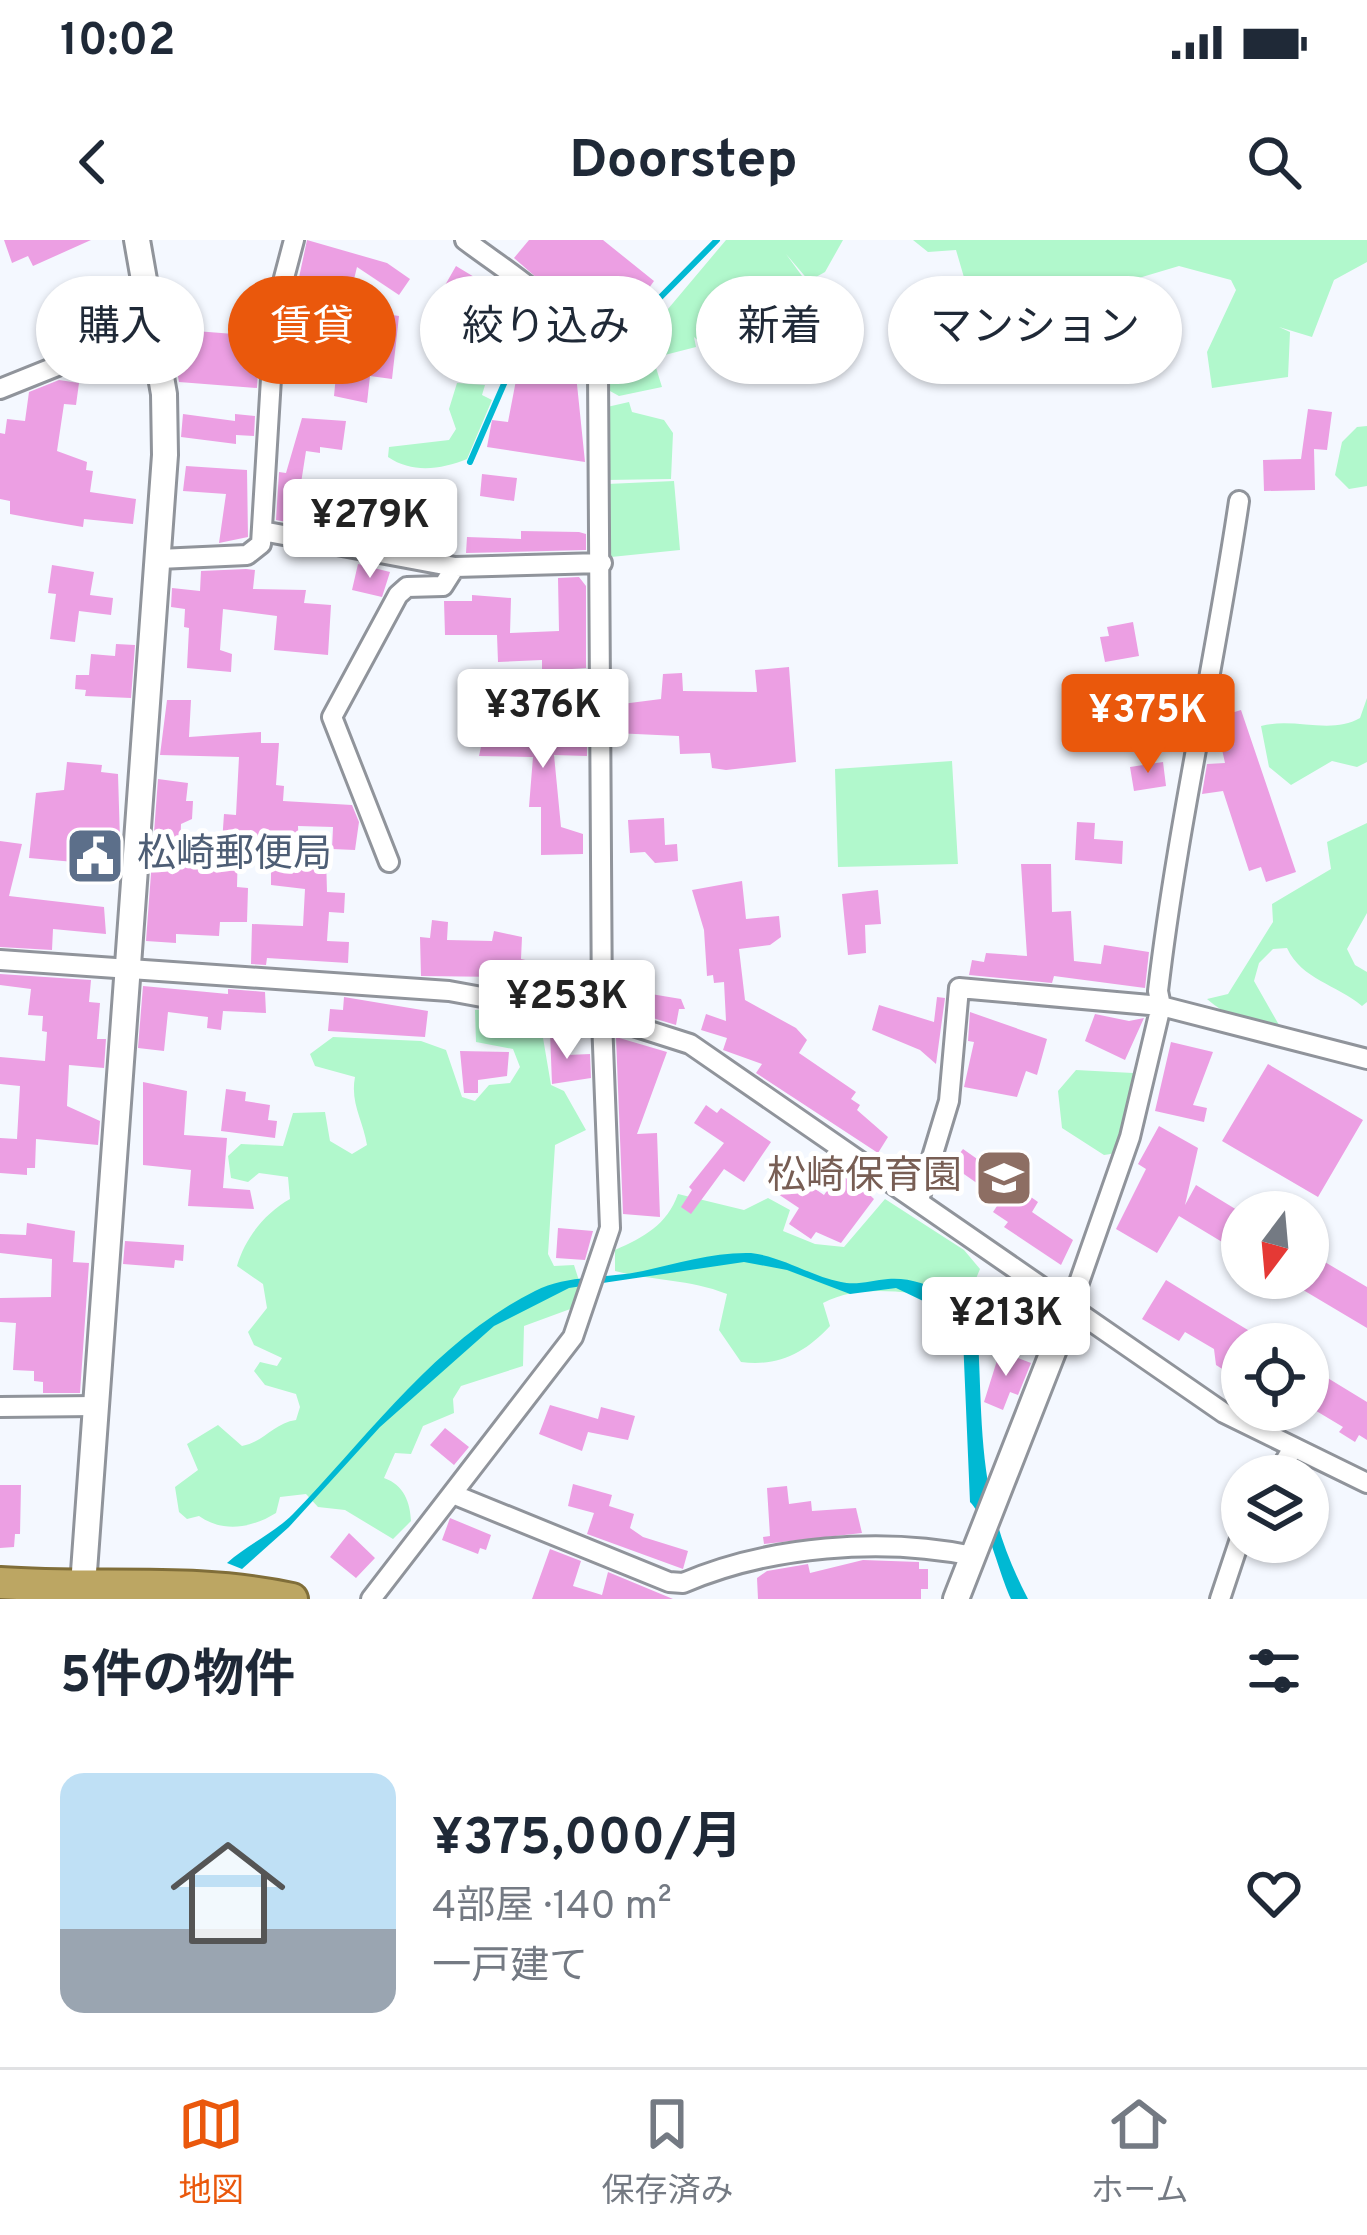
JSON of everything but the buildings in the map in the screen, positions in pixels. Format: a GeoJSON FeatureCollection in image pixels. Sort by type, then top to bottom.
{"type":"FeatureCollection","features":[{"type":"Feature","properties":{"kind":"highway"},"geometry":{"type":"LineString","coordinates":[[0,1583],[82,1594],[209,1586],[292,1599]]}},
{"type":"Feature","properties":{"kind":"street"},"geometry":{"type":"LineString","coordinates":[[137,240],[143,276]]}},
{"type":"Feature","properties":{"kind":"street"},"geometry":{"type":"LineString","coordinates":[[159,559],[248,555],[260,544],[275,312],[294,240]]}},
{"type":"Feature","properties":{"kind":"street"},"geometry":{"type":"LineString","coordinates":[[370,1599],[455,1496],[573,1337],[605,1254],[610,1228],[602,1020],[601,404],[590,351],[566,318],[465,240]]}},
{"type":"Feature","properties":{"kind":"street"},"geometry":{"type":"LineString","coordinates":[[0,389],[36,375]]}},
{"type":"Feature","properties":{"kind":"street"},"geometry":{"type":"LineString","coordinates":[[82,1594],[159,559],[162,384]]}},
{"type":"Feature","properties":{"kind":"street"},"geometry":{"type":"LineString","coordinates":[[956,1599],[1069,1311],[1130,1137],[1161,1006],[1170,881],[1216,650],[1239,501]]}},
{"type":"Feature","properties":{"kind":"street"},"geometry":{"type":"LineString","coordinates":[[262,531],[455,567],[602,562]]}},
{"type":"Feature","properties":{"kind":"street"},"geometry":{"type":"LineString","coordinates":[[389,862],[332,717],[398,595],[407,587],[443,586],[455,567]]}},
{"type":"Feature","properties":{"kind":"street"},"geometry":{"type":"LineString","coordinates":[[0,960],[449,992],[602,1020],[690,1044],[919,1200],[1069,1311],[1224,1413],[1367,1483]]}},
{"type":"Feature","properties":{"kind":"street"},"geometry":{"type":"LineString","coordinates":[[919,1200],[949,1101],[959,988],[1161,1006],[1367,1059]]}},
{"type":"Feature","properties":{"kind":"street"},"geometry":{"type":"LineString","coordinates":[[0,1407],[95,1406]]}},
{"type":"Feature","properties":{"kind":"street"},"geometry":{"type":"LineString","coordinates":[[1289,1455],[1293,1448]]}},
{"type":"Feature","properties":{"kind":"street"},"geometry":{"type":"LineString","coordinates":[[455,1496],[669,1582],[683,1583],[767,1557],[927,1546],[973,1556]]}},
{"type":"Feature","properties":{"kind":"street"},"geometry":{"type":"LineString","coordinates":[[1220,1599],[1232,1563]]}},
{"type":"Feature","properties":{"kind":"green space"},"geometry":{"type":"Polygon","coordinates":[[[726,240],[843,240],[818,276],[805,276],[786,254],[802,276],[696,276],[696,347],[672,353],[672,304],[726,240]]]}},
{"type":"Feature","properties":{"kind":"green space"},"geometry":{"type":"Polygon","coordinates":[[[913,240],[1367,240],[1367,262],[1334,280],[1312,337],[1279,327],[1290,332],[1288,377],[1212,388],[1207,352],[1236,290],[1231,280],[1179,266],[1145,276],[964,276],[956,250],[928,252],[913,240]]]}},
{"type":"Feature","properties":{"kind":"green space"},"geometry":{"type":"Polygon","coordinates":[[[457,384],[485,385],[482,395],[492,400],[467,459],[428,468],[407,466],[388,457],[389,447],[449,440],[456,429],[449,409],[457,384]]]}},
{"type":"Feature","properties":{"kind":"green space"},"geometry":{"type":"Polygon","coordinates":[[[608,384],[662,387],[619,396],[608,384]]]}},
{"type":"Feature","properties":{"kind":"green space"},"geometry":{"type":"Polygon","coordinates":[[[629,402],[632,412],[664,420],[673,433],[671,479],[605,480],[607,407],[629,402]]]}},
{"type":"Feature","properties":{"kind":"green space"},"geometry":{"type":"Polygon","coordinates":[[[1367,426],[1367,486],[1349,489],[1335,475],[1342,442],[1357,427],[1367,426]]]}},
{"type":"Feature","properties":{"kind":"green space"},"geometry":{"type":"Polygon","coordinates":[[[674,481],[680,550],[611,557],[607,484],[674,481]]]}},
{"type":"Feature","properties":{"kind":"green space"},"geometry":{"type":"Polygon","coordinates":[[[1367,698],[1367,762],[1357,767],[1332,761],[1291,785],[1269,767],[1261,726],[1349,723],[1360,718],[1367,698]]]}},
{"type":"Feature","properties":{"kind":"green space"},"geometry":{"type":"Polygon","coordinates":[[[952,761],[958,864],[838,867],[835,769],[952,761]]]}},
{"type":"Feature","properties":{"kind":"green space"},"geometry":{"type":"Polygon","coordinates":[[[1367,823],[1367,913],[1347,949],[1355,965],[1367,972],[1367,1002],[1362,1006],[1310,975],[1287,948],[1273,949],[1259,963],[1254,981],[1279,1025],[1240,1020],[1207,999],[1228,994],[1273,922],[1272,904],[1331,869],[1327,842],[1367,823]]]}},
{"type":"Feature","properties":{"kind":"green space"},"geometry":{"type":"Polygon","coordinates":[[[504,1008],[541,1026],[551,1085],[564,1091],[586,1130],[555,1145],[548,1254],[554,1266],[574,1265],[582,1290],[573,1308],[524,1326],[523,1366],[461,1386],[453,1399],[454,1413],[423,1426],[411,1454],[395,1453],[384,1478],[405,1495],[411,1521],[393,1539],[345,1510],[318,1507],[306,1494],[280,1497],[276,1513],[247,1525],[218,1525],[199,1516],[187,1519],[179,1512],[175,1487],[198,1470],[187,1444],[218,1425],[242,1446],[250,1444],[296,1420],[300,1407],[296,1394],[265,1385],[254,1371],[260,1362],[277,1366],[282,1358],[254,1345],[248,1332],[267,1308],[263,1284],[237,1266],[257,1227],[290,1199],[288,1177],[259,1173],[248,1182],[231,1178],[228,1156],[241,1144],[283,1146],[293,1113],[325,1112],[330,1141],[352,1154],[367,1145],[355,1077],[315,1066],[310,1054],[333,1037],[421,1041],[446,1050],[462,1097],[475,1101],[489,1085],[510,1083],[520,1067],[513,1049],[476,1042],[475,1010],[504,1008]]]}},
{"type":"Feature","properties":{"kind":"green space"},"geometry":{"type":"Polygon","coordinates":[[[1076,1070],[1133,1073],[1147,1111],[1140,1135],[1131,1144],[1104,1155],[1062,1128],[1058,1091],[1076,1070]]]}},
{"type":"Feature","properties":{"kind":"green space"},"geometry":{"type":"Polygon","coordinates":[[[678,1194],[744,1210],[768,1198],[790,1210],[783,1231],[815,1244],[844,1247],[885,1199],[964,1250],[980,1269],[970,1293],[859,1292],[823,1303],[830,1326],[811,1344],[779,1360],[741,1362],[719,1330],[727,1294],[615,1271],[615,1250],[653,1229],[678,1194]]]}},
{"type":"Feature","properties":{"kind":"water"},"geometry":{"type":"Polygon","coordinates":[[[751,1253],[847,1283],[916,1282],[943,1293],[964,1312],[978,1336],[983,1439],[992,1501],[1028,1599],[1011,1599],[982,1521],[970,1502],[963,1338],[944,1311],[896,1288],[850,1294],[787,1270],[744,1262],[569,1288],[494,1326],[380,1427],[289,1527],[242,1569],[227,1563],[293,1514],[405,1392],[499,1311],[561,1282],[751,1253]]]}},
{"type":"Feature","properties":{"kind":"waterway"},"geometry":{"type":"LineString","coordinates":[[672,285],[717,240]]}},
{"type":"Feature","properties":{"kind":"waterway"},"geometry":{"type":"LineString","coordinates":[[470,462],[504,384]]}},
{"type":"Feature","properties":{"kind":"place","name":"松崎郵便局"},"geometry":{"type":"Point","coordinates":[95,856]}},
{"type":"Feature","properties":{"kind":"place","name":"松崎保育園"},"geometry":{"type":"Point","coordinates":[1004,1178]}}]}
